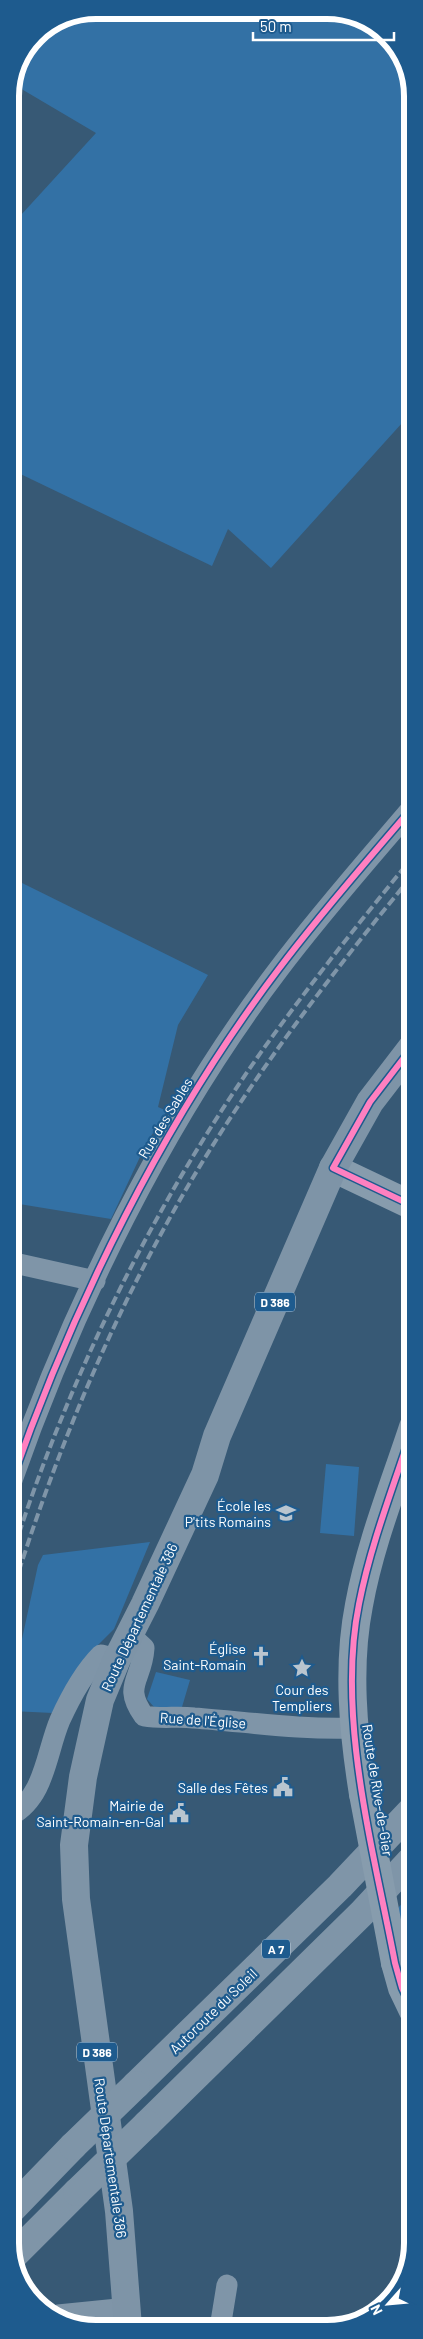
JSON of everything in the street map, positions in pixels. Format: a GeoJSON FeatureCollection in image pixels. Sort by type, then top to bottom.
{"type":"FeatureCollection","features":[{"type":"Feature","properties":{"kind":"highway","name":"Autoroute du Soleil"},"geometry":{"type":"LineString","coordinates":[[19,2202],[73,2146],[340,1886],[404,1818]]}},
{"type":"Feature","properties":{"kind":"highway","name":"A 7"},"geometry":{"type":"LineString","coordinates":[[19,2250],[362,1913],[404,1868]]}},
{"type":"Feature","properties":{"kind":"main road","name":"Route Départementale 386"},"geometry":{"type":"LineString","coordinates":[[128,2318],[120,2211],[76,1899],[74,1845],[83,1777],[100,1700],[116,1659],[205,1476],[217,1436],[333,1168],[370,1102],[404,1057]]}},
{"type":"Feature","properties":{"kind":"main road"},"geometry":{"type":"LineString","coordinates":[[333,1168],[404,1202]]}},
{"type":"Feature","properties":{"kind":"main road","name":"Route de Rive-de-Gier"},"geometry":{"type":"LineString","coordinates":[[404,1453],[383,1515],[359,1605],[353,1681],[354,1728],[363,1794],[395,1963],[404,1992]]}},
{"type":"Feature","properties":{"kind":"street","name":"Rue des Sables"},"geometry":{"type":"LineString","coordinates":[[19,1460],[49,1384],[94,1281],[159,1151],[219,1054],[277,971],[404,818]]}},
{"type":"Feature","properties":{"kind":"street"},"geometry":{"type":"LineString","coordinates":[[19,1264],[94,1281]]}},
{"type":"Feature","properties":{"kind":"street","name":"Rue de l'Église"},"geometry":{"type":"LineString","coordinates":[[129,1634],[144,1648],[143,1662],[132,1690],[135,1703],[144,1716],[164,1719],[191,1717],[321,1729],[354,1728]]}},
{"type":"Feature","properties":{"kind":"street"},"geometry":{"type":"LineString","coordinates":[[19,1811],[35,1794],[60,1720],[90,1666],[101,1655],[116,1659]]}},
{"type":"Feature","properties":{"kind":"street"},"geometry":{"type":"LineString","coordinates":[[221,2320],[227,2285]]}},
{"type":"Feature","properties":{"kind":"street"},"geometry":{"type":"LineString","coordinates":[[71,2316],[128,2318]]}},
{"type":"Feature","properties":{"kind":"shaded area"},"geometry":{"type":"Polygon","coordinates":[[[81,20],[342,20],[366,29],[374,35],[391,53],[400,71],[404,86],[404,421],[271,568],[228,529],[212,566],[19,473],[19,217],[96,133],[19,88],[21,76],[35,49],[57,29],[81,20]]]}},
{"type":"Feature","properties":{"kind":"shaded area"},"geometry":{"type":"Polygon","coordinates":[[[19,881],[208,975],[178,1025],[158,1107],[167,1111],[146,1144],[111,1219],[19,1204],[19,881]]]}},
{"type":"Feature","properties":{"kind":"shaded area"},"geometry":{"type":"Polygon","coordinates":[[[326,1464],[359,1467],[354,1536],[320,1533],[326,1464]]]}},
{"type":"Feature","properties":{"kind":"shaded area"},"geometry":{"type":"Polygon","coordinates":[[[150,1542],[114,1629],[86,1657],[53,1713],[19,1711],[19,1653],[38,1565],[43,1555],[150,1542]]]}},
{"type":"Feature","properties":{"kind":"shaded area"},"geometry":{"type":"Polygon","coordinates":[[[156,1672],[190,1680],[182,1707],[154,1707],[147,1699],[156,1672]]]}},
{"type":"Feature","properties":{"kind":"shaded area"},"geometry":{"type":"Polygon","coordinates":[[[404,1902],[404,1947],[397,1909],[404,1902]]]}},
{"type":"Feature","properties":{"kind":"railway"},"geometry":{"type":"LineString","coordinates":[[19,1535],[59,1424],[87,1358],[151,1230],[186,1168],[264,1048],[404,868]]}},
{"type":"Feature","properties":{"kind":"railway"},"geometry":{"type":"LineString","coordinates":[[19,1570],[43,1500],[99,1359],[120,1313],[167,1223],[221,1132],[281,1044],[345,959],[404,886]]}},
{"type":"Feature","properties":{"kind":"cycle path"},"geometry":{"type":"LineString","coordinates":[[19,1462],[63,1349],[93,1282],[125,1216],[197,1089],[236,1028],[294,949],[404,817]]}},
{"type":"Feature","properties":{"kind":"cycle path"},"geometry":{"type":"LineString","coordinates":[[404,1058],[370,1102],[333,1168],[404,1202]]}},
{"type":"Feature","properties":{"kind":"cycle path"},"geometry":{"type":"LineString","coordinates":[[404,1454],[376,1536],[364,1581],[353,1647],[352,1692],[360,1784],[395,1963],[404,1992]]}},
{"type":"Feature","properties":{"kind":"place","name":"École les P'tits Romains"},"geometry":{"type":"Point","coordinates":[286,1513]}},
{"type":"Feature","properties":{"kind":"place","name":"Église Saint-Romain"},"geometry":{"type":"Point","coordinates":[261,1656]}},
{"type":"Feature","properties":{"kind":"place","name":"Cour des Templiers"},"geometry":{"type":"Point","coordinates":[302,1668]}},
{"type":"Feature","properties":{"kind":"place","name":"Salle des Fêtes"},"geometry":{"type":"Point","coordinates":[283,1787]}},
{"type":"Feature","properties":{"kind":"place","name":"Mairie de Saint-Romain-en-Gal"},"geometry":{"type":"Point","coordinates":[179,1813]}}]}
